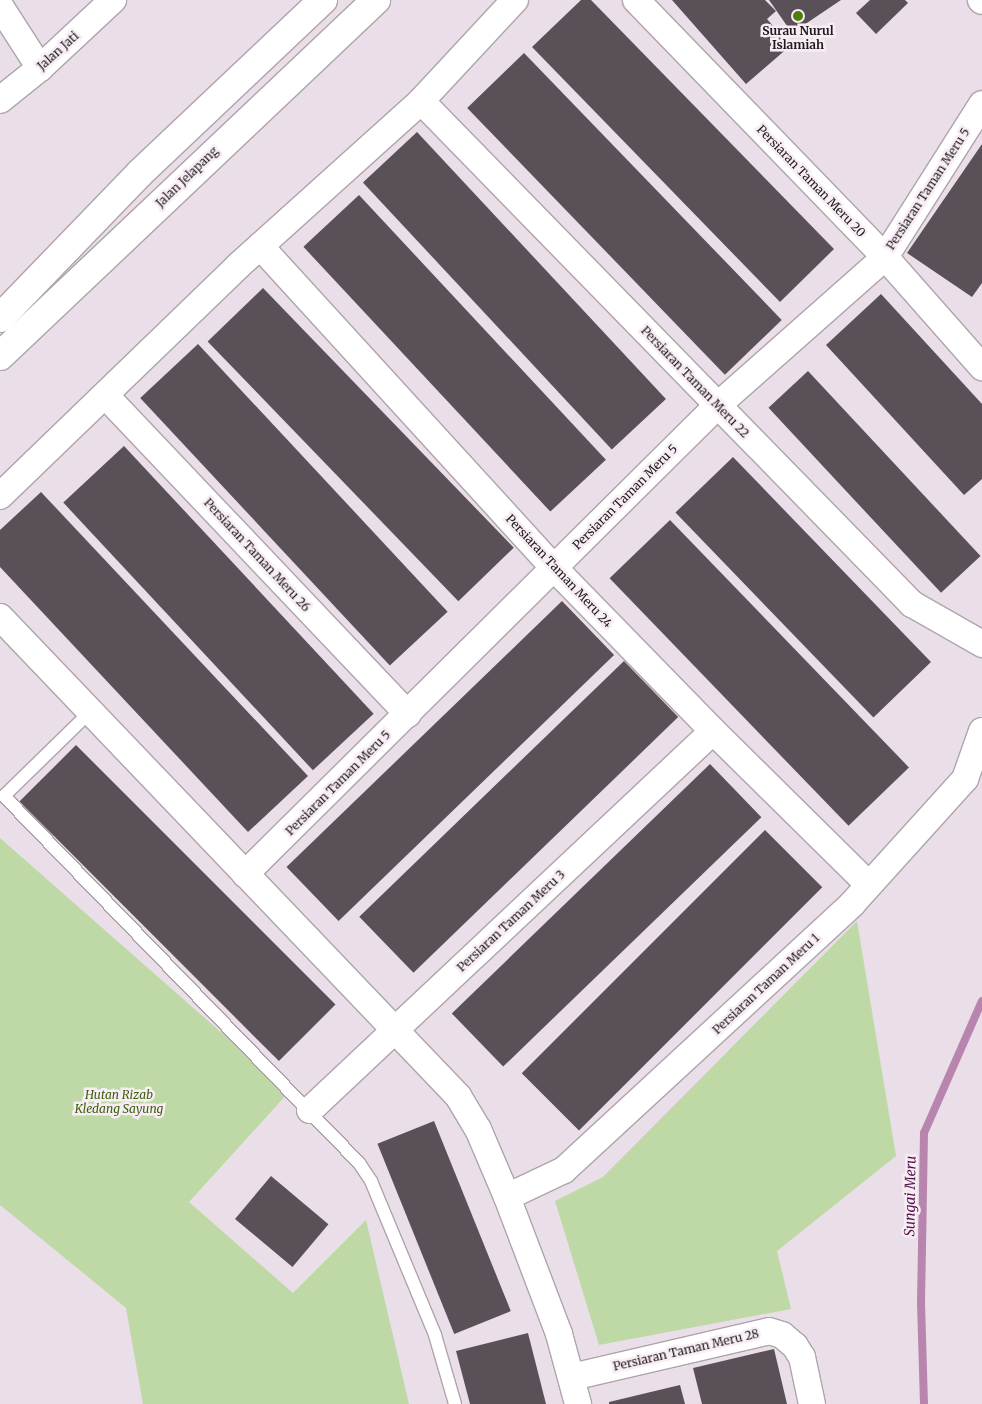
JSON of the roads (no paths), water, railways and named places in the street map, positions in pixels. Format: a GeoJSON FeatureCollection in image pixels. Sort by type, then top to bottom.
{"type":"FeatureCollection","features":[{"type":"Feature","properties":{"kind":"main road"},"geometry":{"type":"LineString","coordinates":[[0,318],[140,173],[323,0]]}},
{"type":"Feature","properties":{"kind":"main road","name":"Jalan Jelapang"},"geometry":{"type":"LineString","coordinates":[[0,356],[376,0]]}},
{"type":"Feature","properties":{"kind":"street","name":"Jalan Jati"},"geometry":{"type":"LineString","coordinates":[[0,100],[40,68],[113,0]]}},
{"type":"Feature","properties":{"kind":"street"},"geometry":{"type":"LineString","coordinates":[[0,496],[260,246],[421,101],[515,0]]}},
{"type":"Feature","properties":{"kind":"street","name":"Persiaran Taman Meru 20"},"geometry":{"type":"LineString","coordinates":[[636,0],[885,257],[982,367]]}},
{"type":"Feature","properties":{"kind":"street"},"geometry":{"type":"LineString","coordinates":[[0,6],[40,68]]}},
{"type":"Feature","properties":{"kind":"street","name":"Persiaran Taman Meru 22"},"geometry":{"type":"LineString","coordinates":[[421,101],[912,604],[982,644]]}},
{"type":"Feature","properties":{"kind":"street","name":"Persiaran Taman Meru 5"},"geometry":{"type":"LineString","coordinates":[[245,874],[718,405],[885,257],[982,104]]}},
{"type":"Feature","properties":{"kind":"street","name":"Persiaran Taman Meru 24"},"geometry":{"type":"LineString","coordinates":[[260,246],[553,567],[713,731],[869,885]]}},
{"type":"Feature","properties":{"kind":"street","name":"Persiaran Taman Meru 26"},"geometry":{"type":"LineString","coordinates":[[106,395],[408,714]]}},
{"type":"Feature","properties":{"kind":"street"},"geometry":{"type":"LineString","coordinates":[[0,617],[395,1029],[468,1111],[507,1197],[559,1334],[578,1404]]}},
{"type":"Feature","properties":{"kind":"street","name":"Persiaran Taman Meru 1"},"geometry":{"type":"LineString","coordinates":[[507,1197],[564,1170],[869,885],[965,779],[982,730]]}},
{"type":"Feature","properties":{"kind":"street","name":"Persiaran Taman Meru 3"},"geometry":{"type":"LineString","coordinates":[[310,1110],[713,731]]}},
{"type":"Feature","properties":{"kind":"street","name":"Persiaran Taman Meru 28"},"geometry":{"type":"LineString","coordinates":[[572,1377],[769,1331],[782,1335],[799,1352],[812,1404]]}},
{"type":"Feature","properties":{"kind":"lane"},"geometry":{"type":"LineString","coordinates":[[90,712],[4,796],[310,1110],[359,1163],[371,1181],[435,1335],[455,1404]]}},
{"type":"Feature","properties":{"kind":"waterway","name":"Sungai Meru"},"geometry":{"type":"LineString","coordinates":[[924,1404],[921,1304],[924,1133],[982,1001]]}},
{"type":"Feature","properties":{"kind":"place","name":"Surau Nurul Islamiah"},"geometry":{"type":"Point","coordinates":[798,16]}},
{"type":"Feature","properties":{"kind":"park label","name":"Hutan Rizab Kledang Sayung"},"geometry":{"type":"Point","coordinates":[119,1102]}}]}
